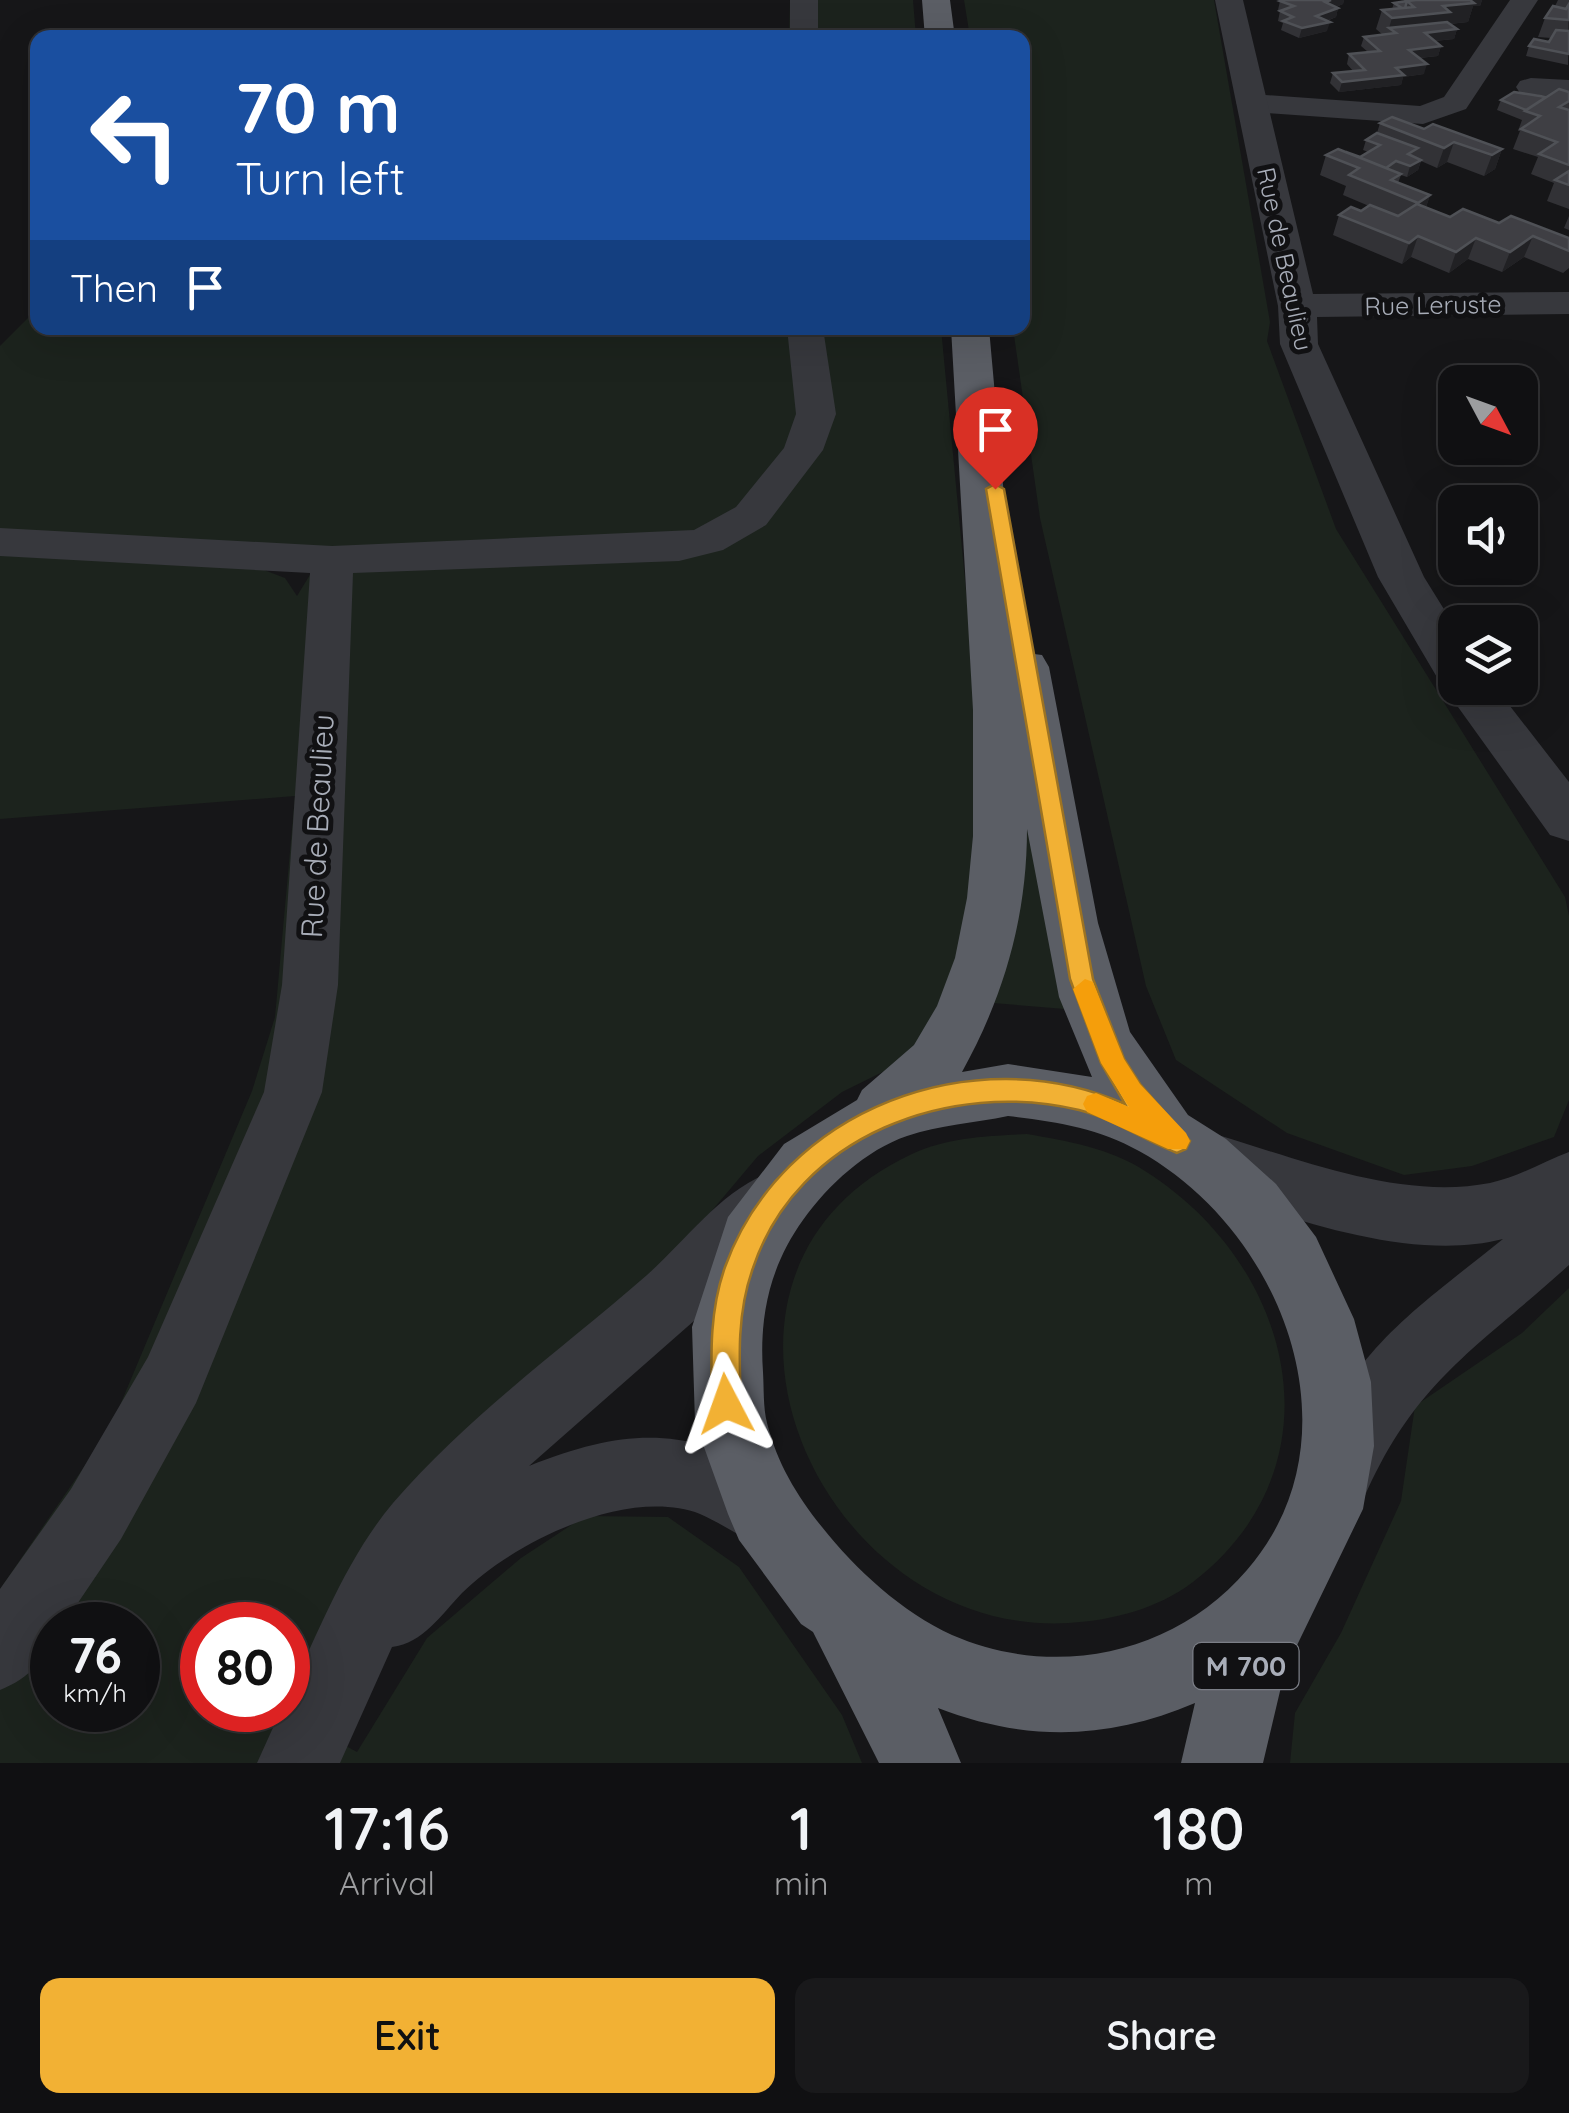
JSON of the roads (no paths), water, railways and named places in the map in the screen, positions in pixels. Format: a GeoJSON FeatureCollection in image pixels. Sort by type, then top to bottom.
{"type":"FeatureCollection","features":[{"type":"Feature","properties":{"kind":"highway"},"geometry":{"type":"LineString","coordinates":[[936,0],[939,30]]}},
{"type":"Feature","properties":{"kind":"highway"},"geometry":{"type":"LineString","coordinates":[[973,353],[1082,979],[1113,1063],[1131,1092],[1272,1227],[1308,1284],[1330,1346],[1340,1412],[1335,1479],[1311,1547],[1270,1607],[1211,1654],[1178,1672],[1101,1692],[1020,1691],[940,1670],[866,1630],[835,1604],[806,1575],[761,1509],[734,1440],[723,1368],[724,1334],[738,1269],[766,1212],[784,1187],[826,1148],[914,1086],[949,1041],[972,988],[992,896],[1001,760],[973,353]]}},
{"type":"Feature","properties":{"kind":"highway"},"geometry":{"type":"LineString","coordinates":[[875,1117],[939,1095],[1042,1092],[1112,1109],[1190,1150]]}},
{"type":"Feature","properties":{"kind":"highway","name":"M 700"},"geometry":{"type":"LineString","coordinates":[[1222,1763],[1229,1716],[1252,1648],[1292,1578]]}},
{"type":"Feature","properties":{"kind":"highway"},"geometry":{"type":"LineString","coordinates":[[835,1604],[873,1660],[920,1763]]}},
{"type":"Feature","properties":{"kind":"street"},"geometry":{"type":"LineString","coordinates":[[804,0],[804,30]]}},
{"type":"Feature","properties":{"kind":"street","name":"Rue de Beaulieu"},"geometry":{"type":"LineString","coordinates":[[1228,0],[1297,306],[1299,344],[1400,577],[1438,639]]}},
{"type":"Feature","properties":{"kind":"street"},"geometry":{"type":"LineString","coordinates":[[1251,102],[1423,115],[1442,112],[1455,103],[1524,0]]}},
{"type":"Feature","properties":{"kind":"street"},"geometry":{"type":"LineString","coordinates":[[1531,86],[1569,89]]}},
{"type":"Feature","properties":{"kind":"street","name":"Rue Leruste"},"geometry":{"type":"LineString","coordinates":[[1297,306],[1569,303]]}},
{"type":"Feature","properties":{"kind":"street"},"geometry":{"type":"LineString","coordinates":[[0,542],[332,560],[679,547],[728,531],[770,496],[811,433],[816,414],[806,335]]}},
{"type":"Feature","properties":{"kind":"street","name":"Rue de Beaulieu"},"geometry":{"type":"LineString","coordinates":[[0,1653],[96,1514],[172,1380],[293,1092],[310,986],[332,560]]}},
{"type":"Feature","properties":{"kind":"street"},"geometry":{"type":"LineString","coordinates":[[1483,705],[1569,822]]}},
{"type":"Feature","properties":{"kind":"street"},"geometry":{"type":"LineString","coordinates":[[1190,1150],[1370,1204],[1440,1215],[1503,1210],[1569,1181]]}},
{"type":"Feature","properties":{"kind":"street"},"geometry":{"type":"LineString","coordinates":[[298,1763],[379,1589],[418,1531],[514,1430],[672,1297],[784,1187]]}},
{"type":"Feature","properties":{"kind":"street"},"geometry":{"type":"LineString","coordinates":[[1335,1479],[1364,1417],[1395,1374],[1512,1276],[1569,1221]]}},
{"type":"Feature","properties":{"kind":"street"},"geometry":{"type":"LineString","coordinates":[[338,1684],[390,1614],[432,1570],[478,1531],[514,1511],[558,1493],[658,1475],[692,1476],[761,1509]]}}]}
